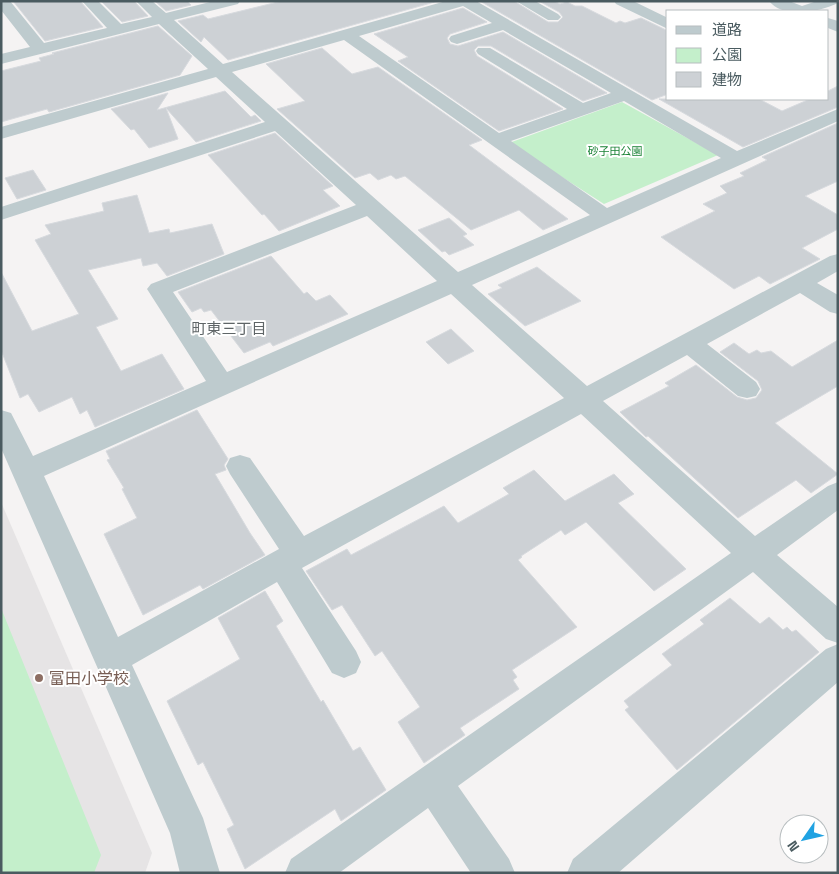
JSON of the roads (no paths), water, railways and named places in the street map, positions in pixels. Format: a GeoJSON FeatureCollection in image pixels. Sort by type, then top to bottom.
{"type":"FeatureCollection","features":[{"type":"Feature","properties":{"kind":"street"},"geometry":{"type":"LineString","coordinates":[[2,1],[41,50]]}},
{"type":"Feature","properties":{"kind":"street"},"geometry":{"type":"LineString","coordinates":[[89,1],[118,30]]}},
{"type":"Feature","properties":{"kind":"street"},"geometry":{"type":"LineString","coordinates":[[143,1],[838,628]]}},
{"type":"Feature","properties":{"kind":"street"},"geometry":{"type":"LineString","coordinates":[[1,60],[233,1]]}},
{"type":"Feature","properties":{"kind":"street"},"geometry":{"type":"LineString","coordinates":[[1,133],[464,1],[737,159]]}},
{"type":"Feature","properties":{"kind":"street"},"geometry":{"type":"LineString","coordinates":[[523,1],[553,17]]}},
{"type":"Feature","properties":{"kind":"street"},"geometry":{"type":"LineString","coordinates":[[621,1],[666,23]]}},
{"type":"Feature","properties":{"kind":"street"},"geometry":{"type":"LineString","coordinates":[[776,1],[799,10]]}},
{"type":"Feature","properties":{"kind":"street"},"geometry":{"type":"LineString","coordinates":[[805,10],[832,1]]}},
{"type":"Feature","properties":{"kind":"street"},"geometry":{"type":"LineString","coordinates":[[458,39],[505,24]]}},
{"type":"Feature","properties":{"kind":"street"},"geometry":{"type":"LineString","coordinates":[[346,34],[605,216]]}},
{"type":"Feature","properties":{"kind":"street"},"geometry":{"type":"LineString","coordinates":[[484,51],[581,110]]}},
{"type":"Feature","properties":{"kind":"street"},"geometry":{"type":"LineString","coordinates":[[497,140],[626,94]]}},
{"type":"Feature","properties":{"kind":"street"},"geometry":{"type":"LineString","coordinates":[[26,471],[737,159],[835,108]]}},
{"type":"Feature","properties":{"kind":"street"},"geometry":{"type":"LineString","coordinates":[[1,214],[278,124]]}},
{"type":"Feature","properties":{"kind":"street"},"geometry":{"type":"LineString","coordinates":[[222,385],[160,289],[370,207]]}},
{"type":"Feature","properties":{"kind":"street"},"geometry":{"type":"LineString","coordinates":[[111,659],[838,261]]}},
{"type":"Feature","properties":{"kind":"street"},"geometry":{"type":"LineString","coordinates":[[800,283],[838,306]]}},
{"type":"Feature","properties":{"kind":"street"},"geometry":{"type":"LineString","coordinates":[[688,343],[747,389]]}},
{"type":"Feature","properties":{"kind":"street"},"geometry":{"type":"LineString","coordinates":[[1,420],[26,471],[189,832],[200,873]]}},
{"type":"Feature","properties":{"kind":"street"},"geometry":{"type":"LineString","coordinates":[[240,466],[344,662]]}},
{"type":"Feature","properties":{"kind":"street"},"geometry":{"type":"LineString","coordinates":[[305,873],[838,494]]}},
{"type":"Feature","properties":{"kind":"street"},"geometry":{"type":"LineString","coordinates":[[587,873],[838,660]]}},
{"type":"Feature","properties":{"kind":"street"},"geometry":{"type":"LineString","coordinates":[[432,782],[495,873]]}},
{"type":"Feature","properties":{"kind":"place","name":"富田小学校"},"geometry":{"type":"Point","coordinates":[39,678]}},
{"type":"Feature","properties":{"kind":"district","name":"町東三丁目"},"geometry":{"type":"Point","coordinates":[229,329]}},
{"type":"Feature","properties":{"kind":"park label","name":"砂子田公園"},"geometry":{"type":"Point","coordinates":[615,151]}}]}
